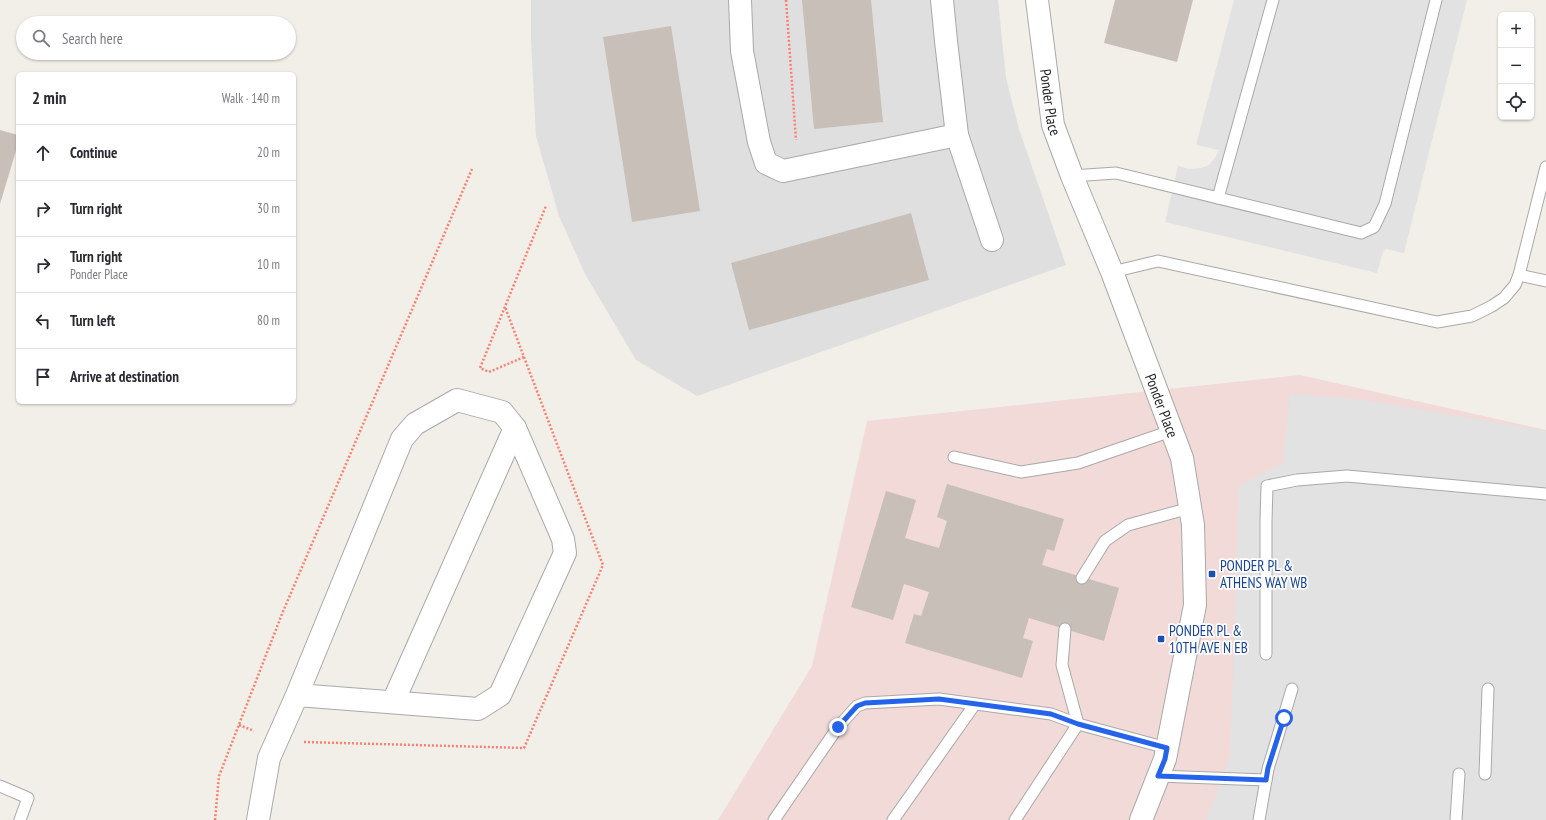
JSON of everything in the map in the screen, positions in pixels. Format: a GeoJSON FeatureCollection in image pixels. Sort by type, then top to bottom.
{"type":"FeatureCollection","features":[{"type":"Feature","properties":{"kind":"street"},"geometry":{"type":"LineString","coordinates":[[740,0],[742,51],[758,142],[766,163],[783,171],[957,135]]}},
{"type":"Feature","properties":{"kind":"street"},"geometry":{"type":"LineString","coordinates":[[946,0],[942,0],[957,135],[992,240]]}},
{"type":"Feature","properties":{"kind":"street","name":"Ponder Place"},"geometry":{"type":"LineString","coordinates":[[1038,0],[1053,125],[1072,176],[1112,272],[1182,458],[1193,525],[1195,605],[1165,759],[1141,820]]}},
{"type":"Feature","properties":{"kind":"street"},"geometry":{"type":"LineString","coordinates":[[258,820],[269,758],[297,695],[402,439],[414,424],[457,400],[502,412],[515,428],[563,539],[566,553],[500,695],[478,709],[297,695]]}},
{"type":"Feature","properties":{"kind":"street"},"geometry":{"type":"LineString","coordinates":[[393,702],[515,428]]}},
{"type":"Feature","properties":{"kind":"lane"},"geometry":{"type":"LineString","coordinates":[[1218,198],[1272,0]]}},
{"type":"Feature","properties":{"kind":"lane"},"geometry":{"type":"LineString","coordinates":[[1072,176],[1116,172],[1361,233],[1374,227],[1385,204],[1436,0]]}},
{"type":"Feature","properties":{"kind":"lane"},"geometry":{"type":"LineString","coordinates":[[1112,272],[1158,261],[1437,322],[1472,316],[1504,298],[1515,285],[1519,275],[1546,167]]}},
{"type":"Feature","properties":{"kind":"lane"},"geometry":{"type":"LineString","coordinates":[[1519,275],[1546,281]]}},
{"type":"Feature","properties":{"kind":"lane"},"geometry":{"type":"LineString","coordinates":[[954,457],[1021,472],[1078,463],[1172,431]]}},
{"type":"Feature","properties":{"kind":"lane"},"geometry":{"type":"LineString","coordinates":[[1266,654],[1267,486],[1297,480],[1348,476],[1546,494]]}},
{"type":"Feature","properties":{"kind":"lane"},"geometry":{"type":"LineString","coordinates":[[1082,578],[1105,541],[1128,525],[1190,508]]}},
{"type":"Feature","properties":{"kind":"lane"},"geometry":{"type":"LineString","coordinates":[[1015,820],[1078,724],[1062,665],[1066,629]]}},
{"type":"Feature","properties":{"kind":"lane"},"geometry":{"type":"LineString","coordinates":[[1259,820],[1268,768],[1292,689]]}},
{"type":"Feature","properties":{"kind":"lane"},"geometry":{"type":"LineString","coordinates":[[1485,774],[1488,689]]}},
{"type":"Feature","properties":{"kind":"lane"},"geometry":{"type":"LineString","coordinates":[[774,820],[838,727],[857,706],[865,703],[939,699],[1051,714],[1078,724],[1167,748]]}},
{"type":"Feature","properties":{"kind":"lane"},"geometry":{"type":"LineString","coordinates":[[893,820],[975,704]]}},
{"type":"Feature","properties":{"kind":"lane"},"geometry":{"type":"LineString","coordinates":[[1456,820],[1458,774]]}},
{"type":"Feature","properties":{"kind":"lane"},"geometry":{"type":"LineString","coordinates":[[1158,776],[1266,780]]}},
{"type":"Feature","properties":{"kind":"lane"},"geometry":{"type":"LineString","coordinates":[[0,786],[28,798],[20,820]]}},
{"type":"Feature","properties":{"kind":"path"},"geometry":{"type":"LineString","coordinates":[[786,0],[796,140]]}},
{"type":"Feature","properties":{"kind":"path"},"geometry":{"type":"LineString","coordinates":[[215,820],[219,776],[282,614],[472,168]]}},
{"type":"Feature","properties":{"kind":"path"},"geometry":{"type":"LineString","coordinates":[[524,358],[489,372],[480,368],[546,206]]}},
{"type":"Feature","properties":{"kind":"path"},"geometry":{"type":"LineString","coordinates":[[301,742],[524,748],[603,565],[505,307]]}},
{"type":"Feature","properties":{"kind":"path"},"geometry":{"type":"LineString","coordinates":[[239,725],[260,733]]}},
{"type":"Feature","properties":{"kind":"shaded area"},"geometry":{"type":"Polygon","coordinates":[[[531,0],[998,0],[1006,78],[1019,129],[1066,265],[697,396],[636,360],[585,274],[559,216],[536,136],[531,41],[531,0]]]}},
{"type":"Feature","properties":{"kind":"shaded area"},"geometry":{"type":"Polygon","coordinates":[[[1234,0],[1467,0],[1404,253],[1386,249],[1383,252],[1377,273],[1165,222],[1178,166],[1189,169],[1201,168],[1209,165],[1219,150],[1196,145],[1234,0]]]}},
{"type":"Feature","properties":{"kind":"shaded area"},"geometry":{"type":"Polygon","coordinates":[[[1300,375],[1546,430],[1546,820],[718,820],[812,666],[867,421],[1300,375]]]}},
{"type":"Feature","properties":{"kind":"shaded area"},"geometry":{"type":"Polygon","coordinates":[[[1290,394],[1357,399],[1546,431],[1546,820],[1206,820],[1230,757],[1239,485],[1283,463],[1290,394]]]}},
{"type":"Feature","properties":{"kind":"building"},"geometry":{"type":"Polygon","coordinates":[[[802,0],[871,0],[883,122],[814,129],[802,0]]]}},
{"type":"Feature","properties":{"kind":"building"},"geometry":{"type":"Polygon","coordinates":[[[1115,0],[1193,0],[1177,62],[1104,43],[1115,0]]]}},
{"type":"Feature","properties":{"kind":"building"},"geometry":{"type":"Polygon","coordinates":[[[671,26],[700,211],[632,222],[603,37],[671,26]]]}},
{"type":"Feature","properties":{"kind":"building"},"geometry":{"type":"Polygon","coordinates":[[[0,130],[16,134],[16,151],[0,204],[0,130]]]}},
{"type":"Feature","properties":{"kind":"building"},"geometry":{"type":"Polygon","coordinates":[[[911,213],[929,280],[749,330],[731,263],[911,213]]]}},
{"type":"Feature","properties":{"kind":"building"},"geometry":{"type":"Polygon","coordinates":[[[947,484],[1064,519],[1054,551],[1047,549],[1042,565],[1119,588],[1104,641],[1029,618],[1023,638],[1033,641],[1022,678],[905,643],[914,614],[921,616],[929,592],[904,584],[893,620],[851,607],[886,491],[916,500],[905,538],[939,548],[947,521],[937,517],[947,484]]]}},
{"type":"Feature","properties":{"kind":"place","name":"PONDER PL & ATHENS WAY WB"},"geometry":{"type":"Point","coordinates":[1212,574]}},
{"type":"Feature","properties":{"kind":"place","name":"PONDER PL & 10TH AVE N EB"},"geometry":{"type":"Point","coordinates":[1161,639]}},
{"type":"Feature","properties":{"kind":"route"},"geometry":{"type":"LineString","coordinates":[[838,727],[857,706],[865,703],[939,699],[1051,714],[1078,724],[1167,748],[1165,759],[1158,776],[1266,780],[1268,768],[1284,718]]}}]}
